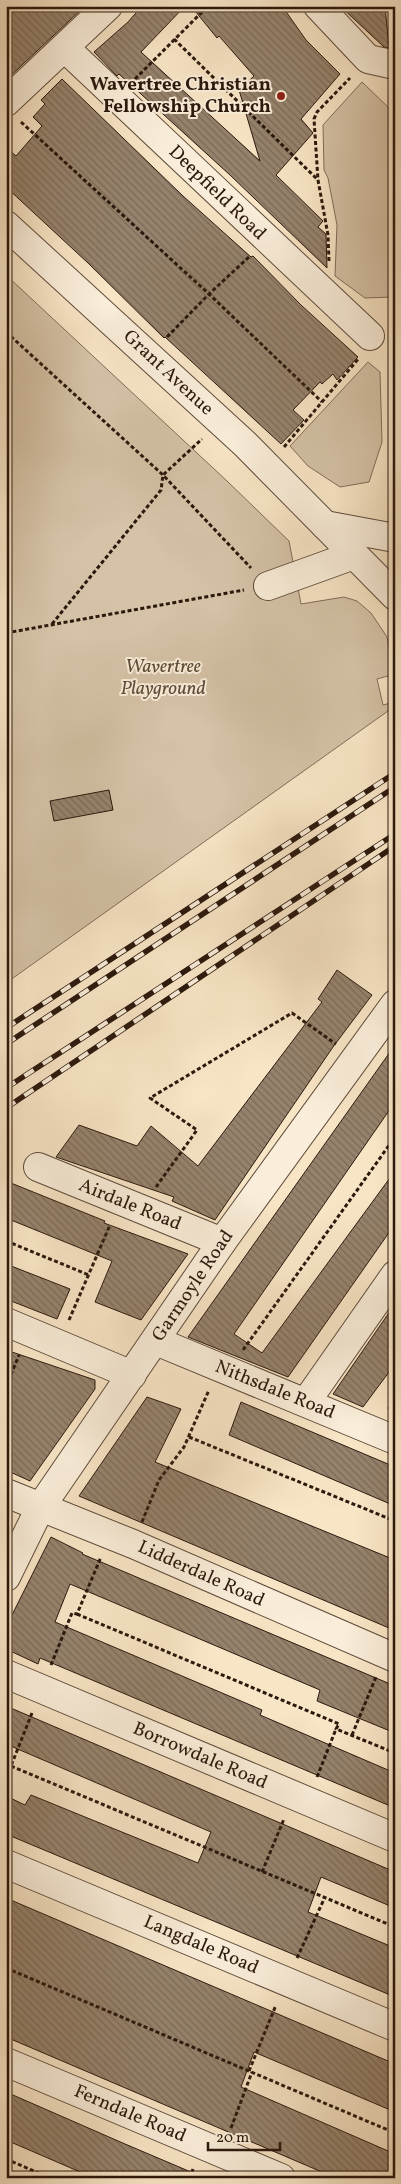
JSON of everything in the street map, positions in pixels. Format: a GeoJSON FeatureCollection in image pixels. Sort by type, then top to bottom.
{"type":"FeatureCollection","features":[{"type":"Feature","properties":{"kind":"street"},"geometry":{"type":"LineString","coordinates":[[14,112],[65,48],[108,6]]}},
{"type":"Feature","properties":{"kind":"street"},"geometry":{"type":"LineString","coordinates":[[318,6],[368,59],[395,65]]}},
{"type":"Feature","properties":{"kind":"street","name":"Deepfield Road"},"geometry":{"type":"LineString","coordinates":[[65,48],[267,241],[370,336]]}},
{"type":"Feature","properties":{"kind":"street","name":"Grant Avenue"},"geometry":{"type":"LineString","coordinates":[[6,225],[219,420],[354,555],[385,574],[395,596]]}},
{"type":"Feature","properties":{"kind":"street"},"geometry":{"type":"LineString","coordinates":[[325,525],[395,538]]}},
{"type":"Feature","properties":{"kind":"street"},"geometry":{"type":"LineString","coordinates":[[268,586],[354,555]]}},
{"type":"Feature","properties":{"kind":"street","name":"Garmoyle Road"},"geometry":{"type":"LineString","coordinates":[[6,1576],[40,1508],[222,1242],[395,1004]]}},
{"type":"Feature","properties":{"kind":"street","name":"Airdale Road"},"geometry":{"type":"LineString","coordinates":[[38,1167],[222,1242]]}},
{"type":"Feature","properties":{"kind":"street"},"geometry":{"type":"LineString","coordinates":[[306,1402],[395,1275]]}},
{"type":"Feature","properties":{"kind":"street"},"geometry":{"type":"LineString","coordinates":[[17,1327],[132,1375]]}},
{"type":"Feature","properties":{"kind":"street","name":"Nithsdale Road"},"geometry":{"type":"LineString","coordinates":[[156,1340],[395,1440]]}},
{"type":"Feature","properties":{"kind":"street","name":"Lidderdale Road"},"geometry":{"type":"LineString","coordinates":[[6,1493],[122,1540],[390,1656]]}},
{"type":"Feature","properties":{"kind":"street","name":"Borrowdale Road"},"geometry":{"type":"LineString","coordinates":[[6,1674],[395,1838]]}},
{"type":"Feature","properties":{"kind":"street","name":"Langdale Road"},"geometry":{"type":"LineString","coordinates":[[6,1864],[395,2028]]}},
{"type":"Feature","properties":{"kind":"street","name":"Ferndale Road"},"geometry":{"type":"LineString","coordinates":[[6,2062],[281,2178]]}},
{"type":"Feature","properties":{"kind":"path"},"geometry":{"type":"LineString","coordinates":[[116,97],[208,6]]}},
{"type":"Feature","properties":{"kind":"path"},"geometry":{"type":"LineString","coordinates":[[174,39],[318,180]]}},
{"type":"Feature","properties":{"kind":"path"},"geometry":{"type":"LineString","coordinates":[[312,283],[329,262],[328,235],[318,180],[314,119],[316,112],[368,59]]}},
{"type":"Feature","properties":{"kind":"path"},"geometry":{"type":"LineString","coordinates":[[14,112],[322,402]]}},
{"type":"Feature","properties":{"kind":"path"},"geometry":{"type":"LineString","coordinates":[[149,355],[209,294],[267,241]]}},
{"type":"Feature","properties":{"kind":"path"},"geometry":{"type":"LineString","coordinates":[[6,332],[163,475],[268,586]]}},
{"type":"Feature","properties":{"kind":"path"},"geometry":{"type":"LineString","coordinates":[[267,466],[364,352],[370,336]]}},
{"type":"Feature","properties":{"kind":"path"},"geometry":{"type":"LineString","coordinates":[[52,625],[161,490],[163,475],[193,449],[219,420]]}},
{"type":"Feature","properties":{"kind":"path"},"geometry":{"type":"LineString","coordinates":[[6,633],[268,586]]}},
{"type":"Feature","properties":{"kind":"path"},"geometry":{"type":"LineString","coordinates":[[59,1344],[89,1275],[130,1206],[197,1130],[150,1098],[292,1013],[356,1058]]}},
{"type":"Feature","properties":{"kind":"path"},"geometry":{"type":"LineString","coordinates":[[77,1614],[159,1480],[184,1447],[224,1368],[395,1137]]}},
{"type":"Feature","properties":{"kind":"path"},"geometry":{"type":"LineString","coordinates":[[6,1240],[89,1275]]}},
{"type":"Feature","properties":{"kind":"path"},"geometry":{"type":"LineString","coordinates":[[6,1387],[17,1327]]}},
{"type":"Feature","properties":{"kind":"path"},"geometry":{"type":"LineString","coordinates":[[188,1436],[395,1520]]}},
{"type":"Feature","properties":{"kind":"path"},"geometry":{"type":"LineString","coordinates":[[11,1766],[72,1613],[339,1724],[262,1872]]}},
{"type":"Feature","properties":{"kind":"path"},"geometry":{"type":"LineString","coordinates":[[352,1735],[390,1656]]}},
{"type":"Feature","properties":{"kind":"path"},"geometry":{"type":"LineString","coordinates":[[336,1729],[395,1753]]}},
{"type":"Feature","properties":{"kind":"path"},"geometry":{"type":"LineString","coordinates":[[6,1764],[395,1926]]}},
{"type":"Feature","properties":{"kind":"path"},"geometry":{"type":"LineString","coordinates":[[6,1968],[395,2133]]}},
{"type":"Feature","properties":{"kind":"path"},"geometry":{"type":"LineString","coordinates":[[222,2152],[252,2072]]}},
{"type":"Feature","properties":{"kind":"path"},"geometry":{"type":"LineString","coordinates":[[6,2159],[50,2178]]}},
{"type":"Feature","properties":{"kind":"green space"},"geometry":{"type":"Polygon","coordinates":[[[362,82],[389,108],[393,297],[365,298],[335,276],[337,225],[328,178],[324,170],[323,125],[362,82]]]}},
{"type":"Feature","properties":{"kind":"green space","name":"Wavertree Playground"},"geometry":{"type":"Polygon","coordinates":[[[6,275],[289,541],[301,604],[344,597],[357,601],[371,613],[387,637],[395,674],[377,679],[383,705],[395,702],[395,706],[6,983],[6,275]]]}},
{"type":"Feature","properties":{"kind":"green space"},"geometry":{"type":"Polygon","coordinates":[[[368,362],[380,372],[382,442],[369,482],[340,487],[308,466],[290,446],[368,362]]]}},
{"type":"Feature","properties":{"kind":"building"},"geometry":{"type":"Polygon","coordinates":[[[6,6],[85,6],[6,80],[6,6]]]}},
{"type":"Feature","properties":{"kind":"building"},"geometry":{"type":"Polygon","coordinates":[[[142,6],[185,6],[141,52],[260,161],[239,90],[254,76],[219,36],[217,38],[191,6],[282,6],[306,40],[340,74],[301,119],[313,133],[276,175],[323,221],[318,227],[326,234],[327,268],[230,175],[119,74],[117,76],[94,52],[128,22],[142,6]]]}},
{"type":"Feature","properties":{"kind":"building"},"geometry":{"type":"Polygon","coordinates":[[[340,6],[385,6],[389,48],[384,47],[340,6]]]}},
{"type":"Feature","properties":{"kind":"building"},"geometry":{"type":"Polygon","coordinates":[[[62,79],[183,196],[251,257],[253,256],[301,305],[358,357],[337,380],[333,374],[322,384],[320,382],[293,410],[304,420],[281,444],[164,338],[88,263],[6,187],[6,147],[16,156],[42,126],[33,117],[45,104],[41,100],[62,79]]]}},
{"type":"Feature","properties":{"kind":"building"},"geometry":{"type":"Polygon","coordinates":[[[109,790],[113,810],[54,821],[50,801],[109,790]]]}},
{"type":"Feature","properties":{"kind":"building"},"geometry":{"type":"Polygon","coordinates":[[[337,970],[372,995],[333,1047],[215,1220],[172,1201],[174,1197],[56,1157],[79,1125],[137,1146],[151,1126],[198,1166],[322,1002],[318,999],[337,970]]]}},
{"type":"Feature","properties":{"kind":"building"},"geometry":{"type":"Polygon","coordinates":[[[395,1045],[395,1102],[234,1334],[262,1353],[395,1171],[395,1224],[288,1377],[188,1337],[395,1045]]]}},
{"type":"Feature","properties":{"kind":"building"},"geometry":{"type":"Polygon","coordinates":[[[6,1181],[105,1221],[104,1223],[188,1254],[141,1320],[95,1302],[112,1261],[6,1218],[6,1181]]]}},
{"type":"Feature","properties":{"kind":"building"},"geometry":{"type":"Polygon","coordinates":[[[6,1264],[70,1289],[57,1319],[6,1299],[6,1264]]]}},
{"type":"Feature","properties":{"kind":"building"},"geometry":{"type":"Polygon","coordinates":[[[395,1304],[395,1364],[363,1407],[333,1394],[395,1304]]]}},
{"type":"Feature","properties":{"kind":"building"},"geometry":{"type":"Polygon","coordinates":[[[6,1350],[95,1380],[95,1389],[30,1481],[6,1470],[6,1350]]]}},
{"type":"Feature","properties":{"kind":"building"},"geometry":{"type":"Polygon","coordinates":[[[147,1397],[181,1409],[155,1462],[395,1560],[395,1615],[389,1628],[79,1496],[147,1397]]]}},
{"type":"Feature","properties":{"kind":"building"},"geometry":{"type":"Polygon","coordinates":[[[241,1402],[395,1467],[395,1506],[229,1435],[241,1402]]]}},
{"type":"Feature","properties":{"kind":"building"},"geometry":{"type":"Polygon","coordinates":[[[51,1537],[82,1554],[395,1686],[395,1733],[317,1701],[320,1690],[70,1584],[55,1622],[262,1710],[260,1715],[395,1773],[395,1808],[40,1658],[38,1664],[6,1649],[6,1627],[51,1537]]]}},
{"type":"Feature","properties":{"kind":"building"},"geometry":{"type":"Polygon","coordinates":[[[6,1706],[395,1872],[395,1908],[321,1877],[308,1912],[395,1948],[395,1997],[6,1834],[6,1796],[25,1805],[31,1795],[198,1863],[211,1832],[6,1744],[6,1706]]]}},
{"type":"Feature","properties":{"kind":"building"},"geometry":{"type":"Polygon","coordinates":[[[6,1898],[395,2064],[395,2112],[254,2052],[241,2087],[395,2154],[395,2178],[336,2178],[6,2037],[6,1898]]]}},
{"type":"Feature","properties":{"kind":"building"},"geometry":{"type":"Polygon","coordinates":[[[6,2092],[205,2178],[94,2178],[6,2140],[6,2092]]]}},
{"type":"Feature","properties":{"kind":"railway"},"geometry":{"type":"LineString","coordinates":[[6,1028],[395,773]]}},
{"type":"Feature","properties":{"kind":"railway"},"geometry":{"type":"LineString","coordinates":[[6,1044],[395,787]]}},
{"type":"Feature","properties":{"kind":"railway"},"geometry":{"type":"LineString","coordinates":[[6,1088],[395,834]]}},
{"type":"Feature","properties":{"kind":"railway"},"geometry":{"type":"LineString","coordinates":[[6,1108],[395,846]]}},
{"type":"Feature","properties":{"kind":"place","name":"Wavertree Christian Fellowship Church"},"geometry":{"type":"Point","coordinates":[281,96]}}]}
